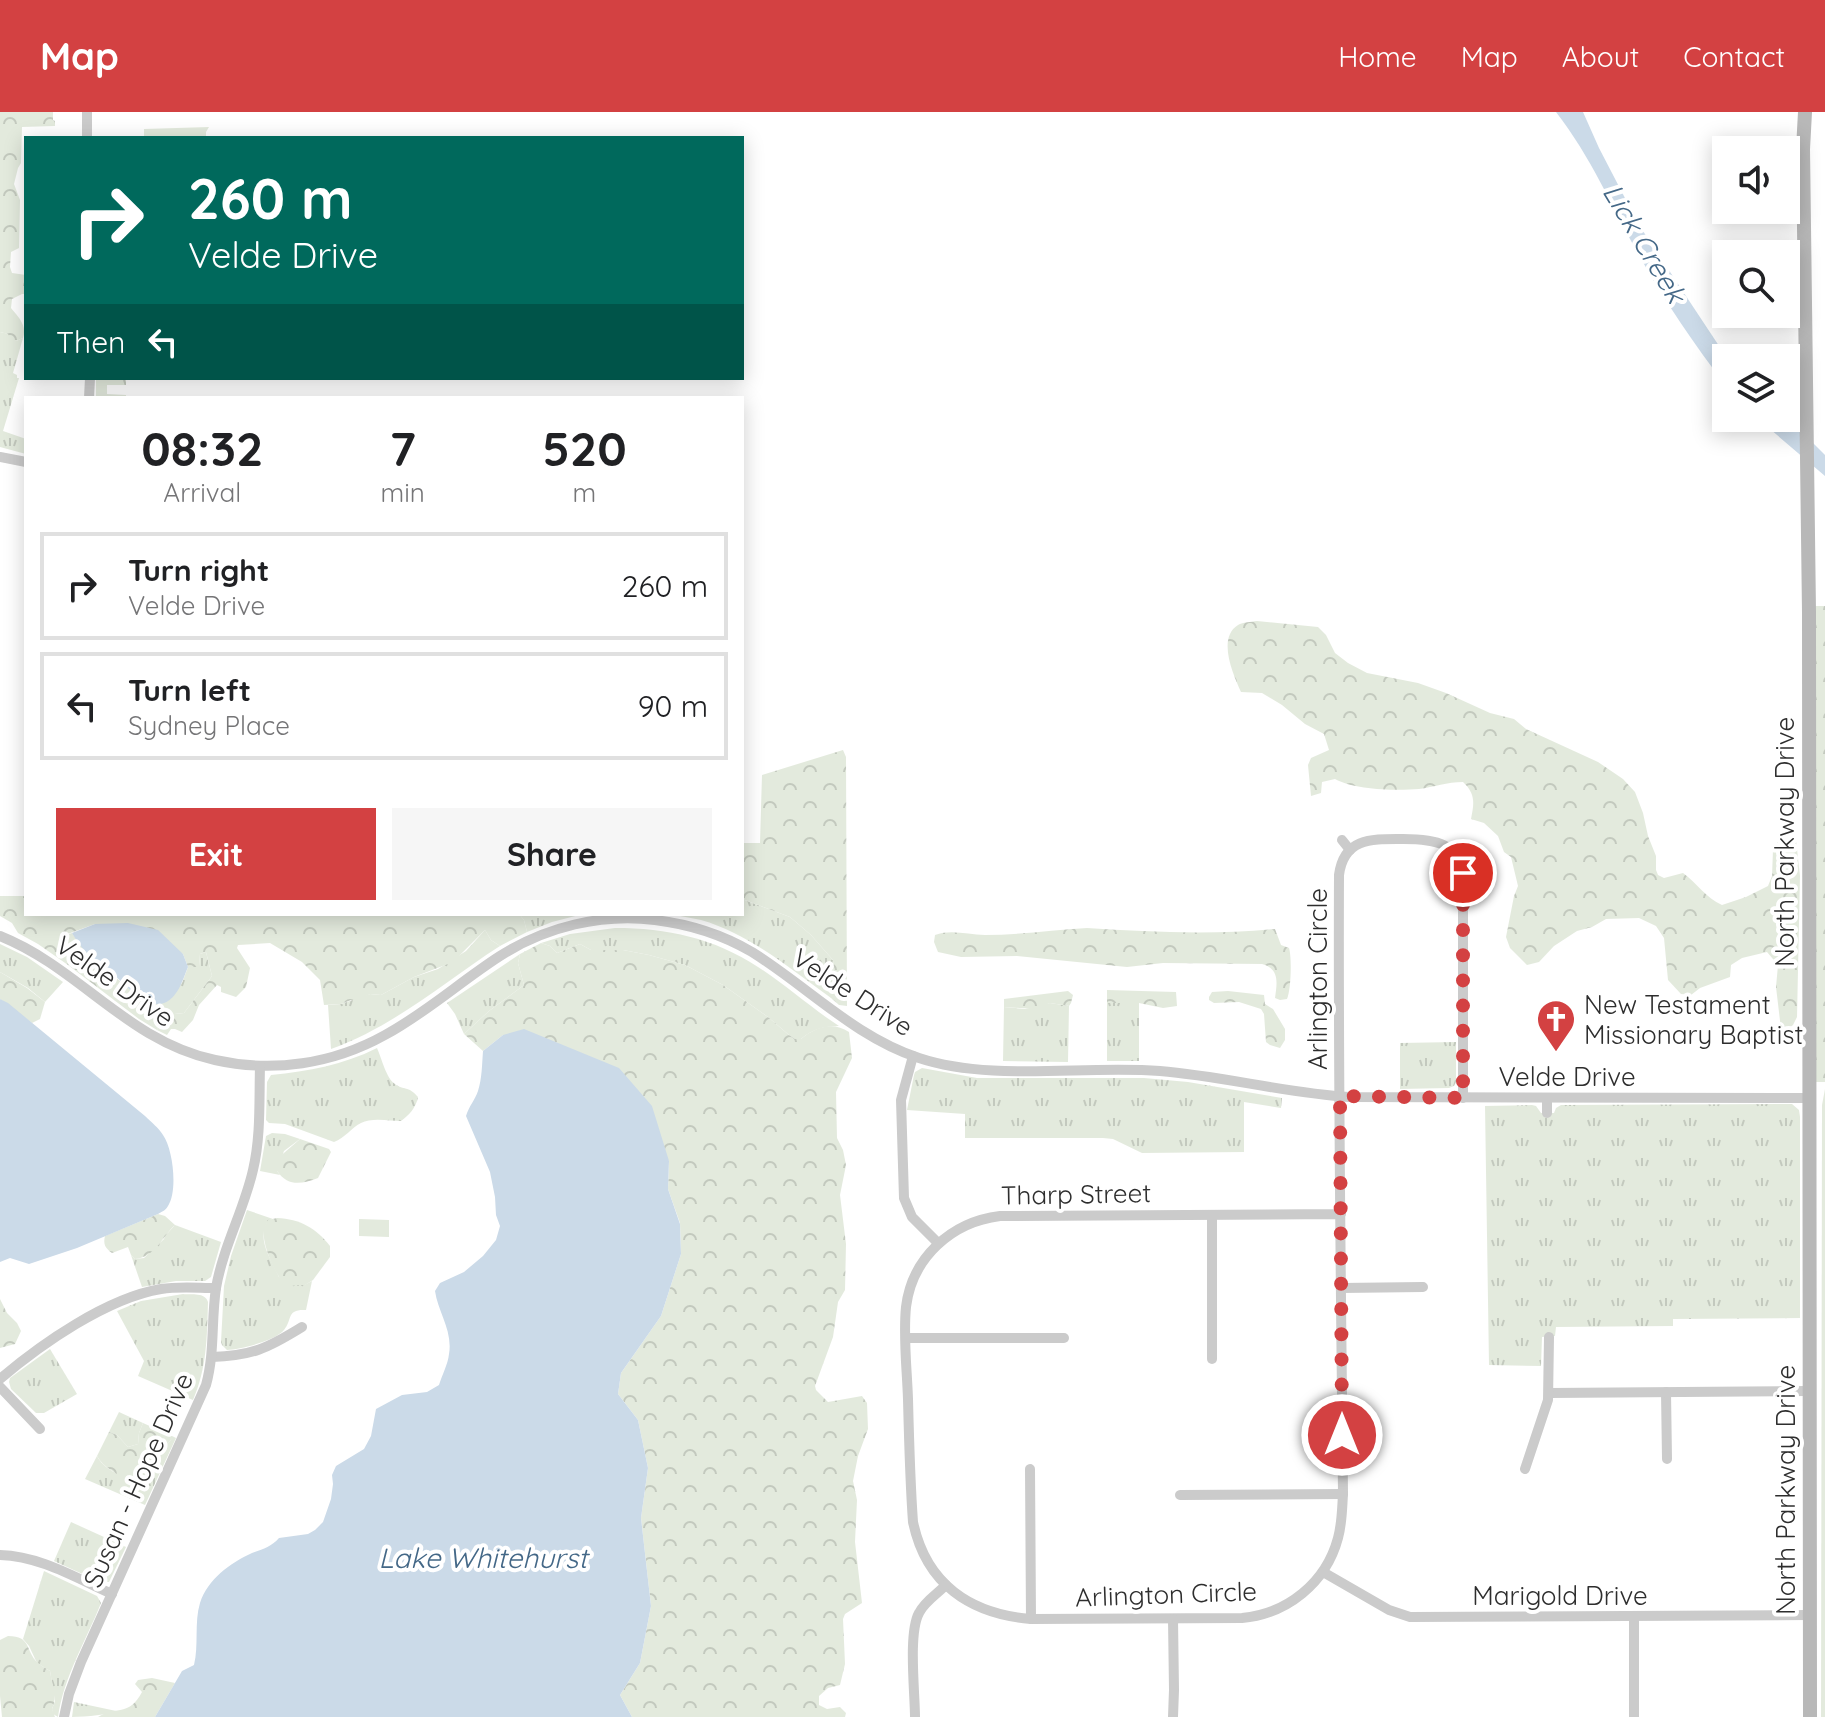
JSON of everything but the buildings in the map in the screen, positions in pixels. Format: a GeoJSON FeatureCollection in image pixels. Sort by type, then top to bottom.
{"type":"FeatureCollection","features":[{"type":"Feature","properties":{"kind":"main road","name":"North Parkway Drive"},"geometry":{"type":"LineString","coordinates":[[1805,112],[1810,1717]]}},
{"type":"Feature","properties":{"kind":"street"},"geometry":{"type":"LineString","coordinates":[[87,112],[87,136]]}},
{"type":"Feature","properties":{"kind":"street"},"geometry":{"type":"LineString","coordinates":[[0,457],[24,462]]}},
{"type":"Feature","properties":{"kind":"street"},"geometry":{"type":"LineString","coordinates":[[1342,840],[1350,850],[1366,840],[1436,841],[1452,851],[1462,867],[1463,1098]]}},
{"type":"Feature","properties":{"kind":"street","name":"Arlington Circle"},"geometry":{"type":"LineString","coordinates":[[946,1585],[964,1600],[1003,1616],[1031,1619],[1242,1618],[1271,1612],[1297,1598],[1323,1572],[1332,1556],[1342,1521],[1343,1494],[1337,1010],[1339,875],[1341,862],[1350,850]]}},
{"type":"Feature","properties":{"kind":"street","name":"Velde Drive"},"geometry":{"type":"LineString","coordinates":[[0,936],[40,955],[152,1037],[202,1057],[260,1066],[313,1062],[351,1051],[399,1027],[491,962],[530,940],[583,923],[627,918],[669,922],[724,938],[769,963],[867,1034],[913,1056],[941,1065],[979,1069],[1159,1071],[1340,1096],[1809,1098]]}},
{"type":"Feature","properties":{"kind":"street"},"geometry":{"type":"LineString","coordinates":[[913,1056],[901,1100],[904,1198],[912,1217],[938,1243]]}},
{"type":"Feature","properties":{"kind":"street","name":"Susan - Hope Drive"},"geometry":{"type":"LineString","coordinates":[[64,1717],[71,1687],[203,1393],[212,1357],[216,1288],[253,1169],[258,1134],[260,1066]]}},
{"type":"Feature","properties":{"kind":"street"},"geometry":{"type":"LineString","coordinates":[[1547,1098],[1547,1113]]}},
{"type":"Feature","properties":{"kind":"street","name":"Tharp Street"},"geometry":{"type":"LineString","coordinates":[[946,1585],[925,1557],[913,1522],[906,1338],[909,1291],[920,1267],[938,1243],[964,1226],[1000,1216],[1341,1214]]}},
{"type":"Feature","properties":{"kind":"street"},"geometry":{"type":"LineString","coordinates":[[1212,1215],[1212,1359]]}},
{"type":"Feature","properties":{"kind":"street"},"geometry":{"type":"LineString","coordinates":[[1341,1288],[1423,1287]]}},
{"type":"Feature","properties":{"kind":"street"},"geometry":{"type":"LineString","coordinates":[[0,1379],[48,1342],[115,1304],[157,1290],[216,1288]]}},
{"type":"Feature","properties":{"kind":"street"},"geometry":{"type":"LineString","coordinates":[[212,1357],[236,1356],[260,1350],[302,1327]]}},
{"type":"Feature","properties":{"kind":"street"},"geometry":{"type":"LineString","coordinates":[[1525,1469],[1546,1412],[1549,1337]]}},
{"type":"Feature","properties":{"kind":"street"},"geometry":{"type":"LineString","coordinates":[[906,1338],[1064,1338]]}},
{"type":"Feature","properties":{"kind":"street"},"geometry":{"type":"LineString","coordinates":[[0,1387],[40,1429]]}},
{"type":"Feature","properties":{"kind":"street"},"geometry":{"type":"LineString","coordinates":[[1549,1393],[1809,1391]]}},
{"type":"Feature","properties":{"kind":"street"},"geometry":{"type":"LineString","coordinates":[[1666,1392],[1667,1459]]}},
{"type":"Feature","properties":{"kind":"street"},"geometry":{"type":"LineString","coordinates":[[1030,1469],[1031,1619]]}},
{"type":"Feature","properties":{"kind":"street"},"geometry":{"type":"LineString","coordinates":[[1180,1495],[1343,1494]]}},
{"type":"Feature","properties":{"kind":"street"},"geometry":{"type":"LineString","coordinates":[[0,1555],[42,1563],[112,1594]]}},
{"type":"Feature","properties":{"kind":"street","name":"Marigold Drive"},"geometry":{"type":"LineString","coordinates":[[1323,1572],[1405,1616],[1809,1615]]}},
{"type":"Feature","properties":{"kind":"street"},"geometry":{"type":"LineString","coordinates":[[915,1717],[915,1621],[924,1606],[946,1585]]}},
{"type":"Feature","properties":{"kind":"street"},"geometry":{"type":"LineString","coordinates":[[1634,1616],[1634,1717]]}},
{"type":"Feature","properties":{"kind":"street"},"geometry":{"type":"LineString","coordinates":[[1173,1619],[1173,1717]]}},
{"type":"Feature","properties":{"kind":"green space"},"geometry":{"type":"Polygon","coordinates":[[[0,112],[53,112],[55,126],[22,127],[21,163],[14,184],[20,200],[19,248],[11,252],[10,267],[12,273],[24,275],[24,294],[12,299],[11,308],[22,322],[23,338],[16,341],[0,332],[0,112]]]}},
{"type":"Feature","properties":{"kind":"green space"},"geometry":{"type":"Polygon","coordinates":[[[209,127],[206,136],[144,136],[144,129],[209,127]]]}},
{"type":"Feature","properties":{"kind":"green space"},"geometry":{"type":"Polygon","coordinates":[[[0,332],[9,334],[16,341],[23,338],[13,373],[19,378],[3,431],[24,438],[24,453],[0,447],[0,332]]]}},
{"type":"Feature","properties":{"kind":"green space"},"geometry":{"type":"Polygon","coordinates":[[[96,380],[126,380],[126,385],[107,385],[107,394],[126,396],[96,396],[96,380]]]}},
{"type":"Feature","properties":{"kind":"green space"},"geometry":{"type":"Polygon","coordinates":[[[1808,606],[1825,606],[1825,1082],[1809,1082],[1808,606]]]}},
{"type":"Feature","properties":{"kind":"green space"},"geometry":{"type":"Polygon","coordinates":[[[1257,621],[1318,627],[1335,653],[1367,673],[1418,683],[1490,713],[1514,719],[1526,729],[1598,762],[1623,779],[1635,792],[1656,856],[1658,875],[1664,878],[1683,873],[1722,905],[1768,886],[1772,876],[1773,850],[1781,836],[1796,840],[1800,876],[1797,1017],[1793,1025],[1787,1030],[1781,1029],[1776,987],[1778,965],[1767,952],[1742,958],[1731,965],[1730,977],[1700,988],[1691,995],[1681,994],[1668,980],[1664,938],[1656,926],[1639,918],[1606,919],[1577,931],[1554,946],[1539,962],[1527,965],[1510,948],[1506,937],[1518,886],[1511,857],[1504,852],[1498,836],[1484,823],[1471,819],[1473,799],[1463,782],[1388,790],[1364,788],[1335,779],[1322,782],[1321,793],[1311,796],[1308,765],[1311,758],[1329,750],[1324,734],[1262,693],[1241,692],[1231,666],[1228,638],[1232,631],[1240,624],[1257,621]]]}},
{"type":"Feature","properties":{"kind":"green space"},"geometry":{"type":"Polygon","coordinates":[[[843,750],[846,757],[847,1006],[839,1005],[831,998],[835,986],[833,960],[811,935],[790,917],[744,900],[744,843],[760,843],[762,775],[843,750]]]}},
{"type":"Feature","properties":{"kind":"green space"},"geometry":{"type":"Polygon","coordinates":[[[0,896],[24,896],[24,916],[521,916],[527,932],[500,946],[491,940],[485,930],[453,962],[414,977],[381,995],[370,994],[359,1000],[324,1005],[320,980],[302,962],[270,943],[238,945],[250,968],[246,987],[236,997],[221,992],[221,987],[217,985],[199,1005],[193,1020],[182,1032],[171,1029],[167,1035],[157,1030],[161,1020],[165,1015],[184,1013],[212,976],[206,952],[200,954],[199,967],[188,967],[183,954],[95,924],[62,936],[59,942],[149,1010],[151,1015],[139,1019],[68,965],[18,933],[12,923],[0,916],[0,896]]]}},
{"type":"Feature","properties":{"kind":"green space"},"geometry":{"type":"Polygon","coordinates":[[[744,900],[790,917],[833,960],[835,986],[831,998],[769,953],[736,934],[701,920],[680,916],[744,916],[744,900]]]}},
{"type":"Feature","properties":{"kind":"green space"},"geometry":{"type":"Polygon","coordinates":[[[521,916],[575,916],[527,932],[521,916]]]}},
{"type":"Feature","properties":{"kind":"green space"},"geometry":{"type":"Polygon","coordinates":[[[615,928],[671,933],[724,949],[768,974],[839,1026],[819,1029],[795,1039],[723,985],[685,965],[623,950],[591,950],[580,944],[557,953],[541,943],[570,934],[615,928]]]}},
{"type":"Feature","properties":{"kind":"green space"},"geometry":{"type":"Polygon","coordinates":[[[1087,928],[1181,932],[1275,929],[1281,945],[1289,948],[1290,952],[1287,999],[1275,998],[1275,973],[1262,964],[1163,963],[1127,967],[1017,956],[961,957],[938,952],[934,942],[935,935],[948,932],[998,935],[1087,928]]]}},
{"type":"Feature","properties":{"kind":"green space"},"geometry":{"type":"Polygon","coordinates":[[[485,930],[491,940],[500,946],[398,1016],[331,1049],[328,1005],[370,994],[381,995],[414,977],[438,969],[466,951],[485,930]]]}},
{"type":"Feature","properties":{"kind":"green space"},"geometry":{"type":"Polygon","coordinates":[[[72,933],[106,969],[153,1004],[182,983],[188,967],[199,966],[200,954],[206,952],[212,976],[184,1013],[165,1015],[157,1030],[139,1019],[145,1019],[149,1010],[58,942],[62,936],[72,933]]]}},
{"type":"Feature","properties":{"kind":"green space"},"geometry":{"type":"Polygon","coordinates":[[[541,943],[557,953],[580,944],[591,950],[623,950],[685,965],[723,985],[795,1039],[830,1026],[849,1032],[852,1058],[836,1092],[837,1138],[846,1165],[840,1195],[846,1244],[845,1290],[838,1302],[833,1337],[815,1386],[828,1402],[862,1396],[867,1403],[868,1429],[853,1481],[857,1500],[855,1542],[862,1603],[845,1614],[843,1619],[845,1664],[840,1685],[828,1688],[819,1696],[819,1705],[827,1709],[840,1707],[846,1713],[845,1717],[632,1717],[620,1695],[640,1663],[651,1606],[641,1518],[648,1468],[638,1420],[618,1394],[621,1373],[661,1316],[681,1254],[680,1223],[668,1189],[669,1161],[503,1035],[483,1051],[464,1034],[524,985],[518,963],[520,954],[541,943]]]}},
{"type":"Feature","properties":{"kind":"green space"},"geometry":{"type":"Polygon","coordinates":[[[0,944],[27,957],[63,982],[45,1002],[0,972],[0,944]]]}},
{"type":"Feature","properties":{"kind":"green space"},"geometry":{"type":"Polygon","coordinates":[[[520,954],[518,963],[524,985],[464,1034],[447,1003],[520,954]]]}},
{"type":"Feature","properties":{"kind":"green space"},"geometry":{"type":"Polygon","coordinates":[[[0,972],[45,1002],[40,1019],[32,1023],[0,999],[0,972]]]}},
{"type":"Feature","properties":{"kind":"green space"},"geometry":{"type":"Polygon","coordinates":[[[1107,990],[1176,992],[1177,1006],[1163,1008],[1139,1003],[1107,1003],[1107,990]]]}},
{"type":"Feature","properties":{"kind":"green space"},"geometry":{"type":"Polygon","coordinates":[[[1068,991],[1073,995],[1069,1006],[1050,1003],[1035,1009],[1004,1007],[1004,999],[1068,991]]]}},
{"type":"Feature","properties":{"kind":"green space"},"geometry":{"type":"Polygon","coordinates":[[[1212,992],[1264,995],[1265,1004],[1273,1009],[1285,1029],[1285,1040],[1280,1048],[1266,1042],[1261,1009],[1239,1002],[1214,1003],[1209,1000],[1212,992]]]}},
{"type":"Feature","properties":{"kind":"green space"},"geometry":{"type":"Polygon","coordinates":[[[1050,1003],[1069,1006],[1068,1062],[1003,1061],[1004,1007],[1025,1009],[1050,1003]]]}},
{"type":"Feature","properties":{"kind":"green space"},"geometry":{"type":"Polygon","coordinates":[[[1107,1003],[1139,1003],[1139,1061],[1107,1061],[1107,1003]]]}},
{"type":"Feature","properties":{"kind":"green space"},"geometry":{"type":"Polygon","coordinates":[[[1456,1042],[1454,1086],[1400,1089],[1400,1043],[1456,1042]]]}},
{"type":"Feature","properties":{"kind":"green space"},"geometry":{"type":"Polygon","coordinates":[[[377,1048],[392,1081],[418,1097],[412,1111],[401,1121],[365,1121],[334,1142],[266,1120],[267,1082],[271,1075],[326,1066],[377,1048]]]}},
{"type":"Feature","properties":{"kind":"green space"},"geometry":{"type":"Polygon","coordinates":[[[922,1068],[977,1078],[1144,1078],[1282,1098],[1281,1108],[1244,1102],[1244,1152],[1142,1153],[1113,1139],[1103,1138],[965,1138],[965,1114],[907,1110],[915,1072],[922,1068]]]}},
{"type":"Feature","properties":{"kind":"green space"},"geometry":{"type":"Polygon","coordinates":[[[1825,1089],[1825,1717],[1821,1717],[1822,1105],[1825,1089]]]}},
{"type":"Feature","properties":{"kind":"green space"},"geometry":{"type":"Polygon","coordinates":[[[1792,1104],[1799,1110],[1800,1117],[1800,1318],[1673,1319],[1673,1326],[1556,1327],[1555,1336],[1542,1337],[1541,1366],[1489,1365],[1485,1106],[1532,1105],[1541,1113],[1554,1113],[1561,1105],[1792,1104]]]}},
{"type":"Feature","properties":{"kind":"green space"},"geometry":{"type":"Polygon","coordinates":[[[272,1133],[300,1139],[284,1151],[277,1171],[280,1175],[260,1171],[266,1136],[272,1133]]]}},
{"type":"Feature","properties":{"kind":"green space"},"geometry":{"type":"Polygon","coordinates":[[[300,1139],[331,1152],[318,1178],[296,1183],[286,1180],[277,1171],[277,1159],[300,1139]]]}},
{"type":"Feature","properties":{"kind":"green space"},"geometry":{"type":"Polygon","coordinates":[[[247,1210],[273,1219],[268,1221],[265,1228],[264,1242],[279,1277],[304,1285],[312,1281],[306,1310],[295,1311],[280,1334],[257,1344],[227,1350],[221,1342],[224,1286],[247,1210]]]}},
{"type":"Feature","properties":{"kind":"green space"},"geometry":{"type":"Polygon","coordinates":[[[158,1214],[175,1225],[148,1255],[135,1259],[128,1247],[112,1253],[106,1248],[105,1236],[158,1214]]]}},
{"type":"Feature","properties":{"kind":"green space"},"geometry":{"type":"Polygon","coordinates":[[[277,1218],[307,1226],[330,1246],[330,1257],[313,1280],[305,1285],[285,1286],[270,1259],[263,1229],[268,1220],[277,1218]]]}},
{"type":"Feature","properties":{"kind":"green space"},"geometry":{"type":"Polygon","coordinates":[[[359,1219],[389,1220],[389,1237],[359,1236],[359,1219]]]}},
{"type":"Feature","properties":{"kind":"green space"},"geometry":{"type":"Polygon","coordinates":[[[175,1225],[221,1242],[211,1277],[205,1281],[176,1281],[142,1287],[131,1255],[135,1259],[144,1258],[175,1225]]]}},
{"type":"Feature","properties":{"kind":"green space"},"geometry":{"type":"Polygon","coordinates":[[[183,1294],[201,1295],[208,1302],[204,1364],[193,1400],[138,1376],[144,1361],[117,1311],[141,1301],[183,1294]]]}},
{"type":"Feature","properties":{"kind":"green space"},"geometry":{"type":"Polygon","coordinates":[[[0,1299],[21,1331],[15,1344],[0,1348],[0,1299]]]}},
{"type":"Feature","properties":{"kind":"green space"},"geometry":{"type":"Polygon","coordinates":[[[50,1349],[77,1394],[44,1413],[36,1413],[11,1389],[9,1382],[10,1378],[50,1349]]]}},
{"type":"Feature","properties":{"kind":"green space"},"geometry":{"type":"Polygon","coordinates":[[[119,1412],[143,1423],[138,1444],[128,1447],[117,1435],[109,1432],[119,1412]]]}},
{"type":"Feature","properties":{"kind":"green space"},"geometry":{"type":"Polygon","coordinates":[[[143,1423],[172,1436],[172,1439],[157,1455],[155,1470],[144,1469],[129,1480],[107,1467],[97,1456],[109,1432],[117,1435],[128,1447],[138,1444],[143,1423]]]}},
{"type":"Feature","properties":{"kind":"green space"},"geometry":{"type":"Polygon","coordinates":[[[172,1436],[176,1438],[145,1505],[85,1479],[97,1456],[112,1471],[133,1478],[144,1469],[157,1466],[157,1455],[172,1436]]]}},
{"type":"Feature","properties":{"kind":"green space"},"geometry":{"type":"Polygon","coordinates":[[[71,1522],[126,1547],[109,1582],[100,1582],[54,1561],[71,1522]]]}},
{"type":"Feature","properties":{"kind":"green space"},"geometry":{"type":"Polygon","coordinates":[[[44,1571],[97,1596],[101,1603],[70,1673],[58,1717],[52,1709],[55,1701],[50,1671],[37,1663],[23,1639],[44,1571]]]}},
{"type":"Feature","properties":{"kind":"green space"},"geometry":{"type":"Polygon","coordinates":[[[8,1636],[25,1641],[39,1664],[50,1671],[55,1717],[2,1717],[0,1640],[8,1636]]]}},
{"type":"Feature","properties":{"kind":"green space"},"geometry":{"type":"Polygon","coordinates":[[[152,1678],[175,1683],[155,1717],[98,1717],[132,1705],[142,1692],[135,1684],[138,1680],[152,1678]]]}},
{"type":"Feature","properties":{"kind":"green space"},"geometry":{"type":"Polygon","coordinates":[[[74,1702],[121,1712],[72,1717],[74,1702]]]}},
{"type":"Feature","properties":{"kind":"water","name":"Lick Creek"},"geometry":{"type":"Polygon","coordinates":[[[1556,112],[1583,112],[1639,225],[1718,344],[1712,344],[1712,367],[1640,257],[1569,129],[1556,112]]]}},
{"type":"Feature","properties":{"kind":"water"},"geometry":{"type":"Polygon","coordinates":[[[1800,430],[1825,455],[1825,476],[1773,432],[1800,430]]]}},
{"type":"Feature","properties":{"kind":"water"},"geometry":{"type":"Polygon","coordinates":[[[128,923],[158,930],[183,954],[188,967],[169,1001],[150,1003],[136,995],[86,952],[72,933],[95,924],[128,923]]]}},
{"type":"Feature","properties":{"kind":"water"},"geometry":{"type":"Polygon","coordinates":[[[0,999],[161,1132],[173,1170],[173,1191],[165,1209],[77,1248],[29,1264],[10,1258],[0,1262],[0,999]]]}},
{"type":"Feature","properties":{"kind":"water","name":"Lake Whitehurst"},"geometry":{"type":"Polygon","coordinates":[[[524,1029],[619,1068],[652,1106],[669,1161],[668,1189],[680,1224],[681,1254],[661,1316],[621,1373],[618,1394],[638,1420],[648,1468],[641,1518],[651,1606],[640,1663],[620,1695],[632,1717],[155,1717],[182,1671],[194,1665],[197,1618],[208,1586],[236,1562],[270,1546],[279,1538],[315,1530],[323,1522],[331,1499],[332,1475],[336,1466],[364,1449],[371,1436],[376,1409],[402,1395],[427,1392],[439,1385],[450,1346],[435,1291],[440,1283],[464,1272],[483,1256],[496,1240],[500,1226],[490,1172],[466,1116],[477,1094],[483,1051],[503,1035],[524,1029]]]}},
{"type":"Feature","properties":{"kind":"place","name":"New Testament Missionary Baptist"},"geometry":{"type":"Point","coordinates":[1556,1053]}},
{"type":"Feature","properties":{"kind":"route"},"geometry":{"type":"LineString","coordinates":[[1342,1435],[1340,1096],[1463,1098],[1463,873]]}}]}
